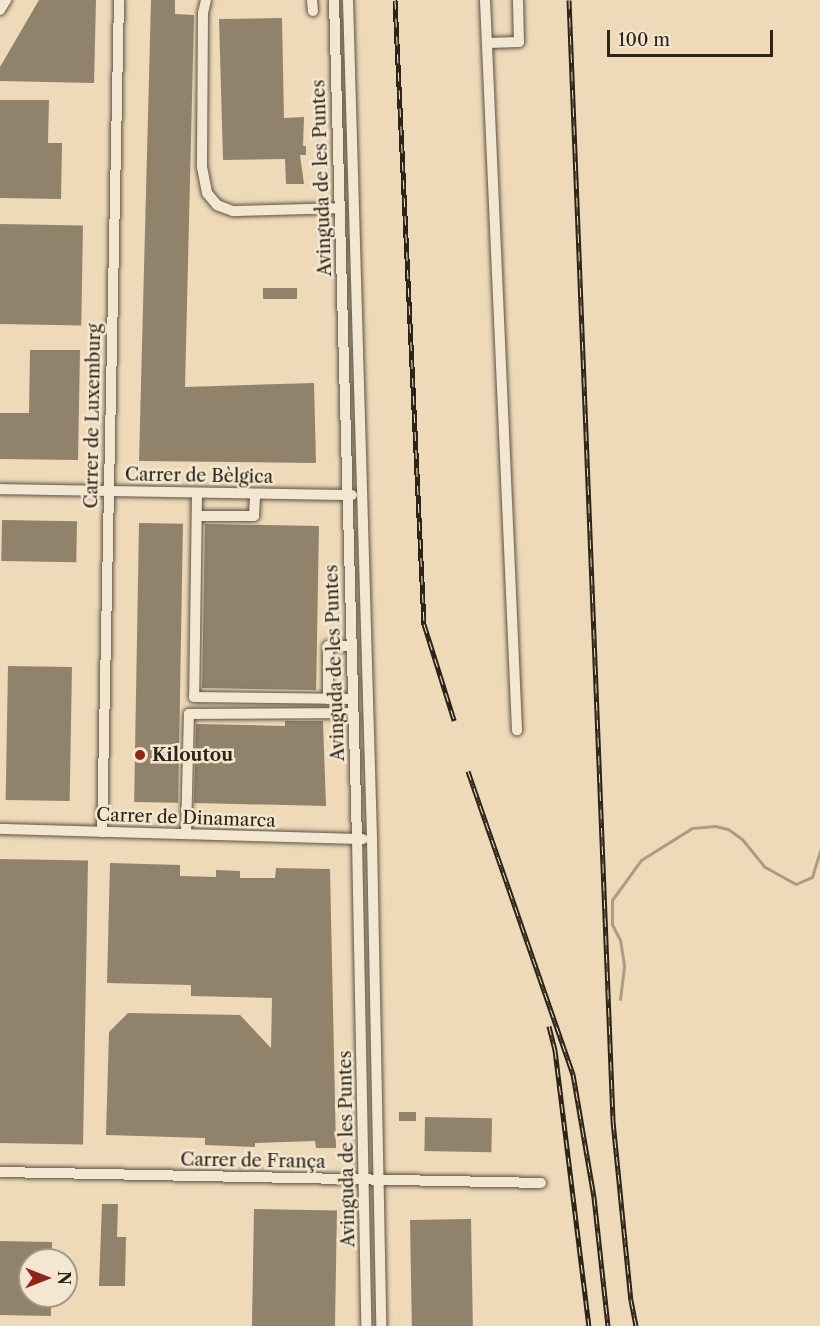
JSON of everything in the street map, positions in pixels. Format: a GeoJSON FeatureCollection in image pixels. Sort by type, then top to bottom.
{"type":"FeatureCollection","features":[{"type":"Feature","properties":{"kind":"street"},"geometry":{"type":"LineString","coordinates":[[0,10],[6,0]]}},
{"type":"Feature","properties":{"kind":"street","name":"Carrer de Luxemburg"},"geometry":{"type":"LineString","coordinates":[[102,832],[119,0]]}},
{"type":"Feature","properties":{"kind":"street"},"geometry":{"type":"LineString","coordinates":[[206,0],[203,12],[202,167],[207,193],[217,206],[233,211],[302,211],[339,208]]}},
{"type":"Feature","properties":{"kind":"street","name":"Avinguda de les Puntes"},"geometry":{"type":"LineString","coordinates":[[334,0],[357,839],[366,1326]]}},
{"type":"Feature","properties":{"kind":"street","name":"Avinguda de les Puntes"},"geometry":{"type":"LineString","coordinates":[[348,0],[372,840],[381,1326]]}},
{"type":"Feature","properties":{"kind":"street"},"geometry":{"type":"LineString","coordinates":[[485,0],[517,730]]}},
{"type":"Feature","properties":{"kind":"street"},"geometry":{"type":"LineString","coordinates":[[488,43],[519,42],[518,0]]}},
{"type":"Feature","properties":{"kind":"street","name":"Carrer de Bèlgica"},"geometry":{"type":"LineString","coordinates":[[0,489],[361,495]]}},
{"type":"Feature","properties":{"kind":"street"},"geometry":{"type":"LineString","coordinates":[[197,493],[194,697],[353,699]]}},
{"type":"Feature","properties":{"kind":"street"},"geometry":{"type":"LineString","coordinates":[[197,516],[254,516],[255,494]]}},
{"type":"Feature","properties":{"kind":"street"},"geometry":{"type":"LineString","coordinates":[[328,699],[328,646],[351,646]]}},
{"type":"Feature","properties":{"kind":"street"},"geometry":{"type":"LineString","coordinates":[[186,834],[189,714],[353,713]]}},
{"type":"Feature","properties":{"kind":"street","name":"Carrer de Dinamarca"},"geometry":{"type":"LineString","coordinates":[[0,829],[372,840]]}},
{"type":"Feature","properties":{"kind":"street","name":"Carrer de França"},"geometry":{"type":"LineString","coordinates":[[0,1172],[542,1183]]}},
{"type":"Feature","properties":{"kind":"building"},"geometry":{"type":"Polygon","coordinates":[[[39,0],[96,0],[94,83],[0,81],[0,67],[39,0]]]}},
{"type":"Feature","properties":{"kind":"building"},"geometry":{"type":"Polygon","coordinates":[[[151,0],[175,0],[175,14],[194,15],[185,387],[314,383],[316,463],[139,461],[151,0]]]}},
{"type":"Feature","properties":{"kind":"building"},"geometry":{"type":"Polygon","coordinates":[[[282,18],[284,118],[304,117],[303,146],[306,146],[306,155],[300,155],[304,184],[286,184],[285,159],[223,160],[219,19],[282,18]]]}},
{"type":"Feature","properties":{"kind":"building"},"geometry":{"type":"Polygon","coordinates":[[[0,100],[49,100],[48,143],[62,143],[61,199],[0,198],[0,100]]]}},
{"type":"Feature","properties":{"kind":"building"},"geometry":{"type":"Polygon","coordinates":[[[0,224],[83,225],[81,325],[0,324],[0,224]]]}},
{"type":"Feature","properties":{"kind":"building"},"geometry":{"type":"Polygon","coordinates":[[[263,288],[297,288],[297,299],[263,299],[263,288]]]}},
{"type":"Feature","properties":{"kind":"building"},"geometry":{"type":"Polygon","coordinates":[[[30,350],[80,350],[78,460],[0,459],[0,413],[29,413],[30,350]]]}},
{"type":"Feature","properties":{"kind":"building"},"geometry":{"type":"Polygon","coordinates":[[[2,520],[77,521],[76,562],[1,561],[2,520]]]}},
{"type":"Feature","properties":{"kind":"building"},"geometry":{"type":"Polygon","coordinates":[[[139,523],[183,524],[178,803],[134,802],[139,523]]]}},
{"type":"Feature","properties":{"kind":"building"},"geometry":{"type":"Polygon","coordinates":[[[205,524],[319,526],[316,690],[202,688],[205,524]]]}},
{"type":"Feature","properties":{"kind":"building"},"geometry":{"type":"Polygon","coordinates":[[[8,666],[72,667],[70,801],[6,800],[8,666]]]}},
{"type":"Feature","properties":{"kind":"building"},"geometry":{"type":"Polygon","coordinates":[[[285,721],[323,721],[326,806],[194,803],[196,724],[285,726],[285,721]]]}},
{"type":"Feature","properties":{"kind":"building"},"geometry":{"type":"Polygon","coordinates":[[[0,859],[88,861],[83,1144],[0,1143],[0,859]]]}},
{"type":"Feature","properties":{"kind":"building"},"geometry":{"type":"Polygon","coordinates":[[[110,863],[180,865],[180,876],[216,877],[216,870],[240,871],[240,878],[275,878],[276,868],[330,869],[336,1148],[316,1148],[315,1141],[255,1143],[255,1147],[205,1145],[205,1138],[106,1135],[109,1032],[128,1013],[240,1015],[271,1048],[272,998],[191,996],[191,985],[107,983],[110,863]]]}},
{"type":"Feature","properties":{"kind":"building"},"geometry":{"type":"Polygon","coordinates":[[[399,1112],[416,1112],[416,1121],[399,1121],[399,1112]]]}},
{"type":"Feature","properties":{"kind":"building"},"geometry":{"type":"Polygon","coordinates":[[[425,1117],[492,1118],[491,1152],[424,1151],[425,1117]]]}},
{"type":"Feature","properties":{"kind":"building"},"geometry":{"type":"Polygon","coordinates":[[[102,1204],[118,1204],[117,1237],[126,1237],[125,1286],[99,1286],[102,1204]]]}},
{"type":"Feature","properties":{"kind":"building"},"geometry":{"type":"Polygon","coordinates":[[[254,1209],[337,1210],[335,1326],[252,1326],[254,1209]]]}},
{"type":"Feature","properties":{"kind":"building"},"geometry":{"type":"Polygon","coordinates":[[[471,1219],[473,1326],[412,1326],[410,1220],[471,1219]]]}},
{"type":"Feature","properties":{"kind":"building"},"geometry":{"type":"Polygon","coordinates":[[[0,1241],[52,1242],[52,1248],[18,1248],[18,1308],[51,1308],[51,1316],[0,1315],[0,1241]]]}},
{"type":"Feature","properties":{"kind":"waterway"},"geometry":{"type":"LineString","coordinates":[[620,999],[624,965],[620,940],[612,924],[612,900],[641,860],[692,828],[715,826],[728,829],[742,839],[765,867],[796,884],[812,877],[820,851]]}},
{"type":"Feature","properties":{"kind":"railway"},"geometry":{"type":"LineString","coordinates":[[395,0],[424,624],[454,720]]}},
{"type":"Feature","properties":{"kind":"railway"},"geometry":{"type":"LineString","coordinates":[[569,0],[613,1121],[631,1300],[636,1326]]}},
{"type":"Feature","properties":{"kind":"railway"},"geometry":{"type":"LineString","coordinates":[[468,771],[573,1074],[594,1197],[608,1326]]}},
{"type":"Feature","properties":{"kind":"railway"},"geometry":{"type":"LineString","coordinates":[[549,1026],[555,1050],[589,1326]]}},
{"type":"Feature","properties":{"kind":"place","name":"Kiloutou"},"geometry":{"type":"Point","coordinates":[140,755]}}]}
